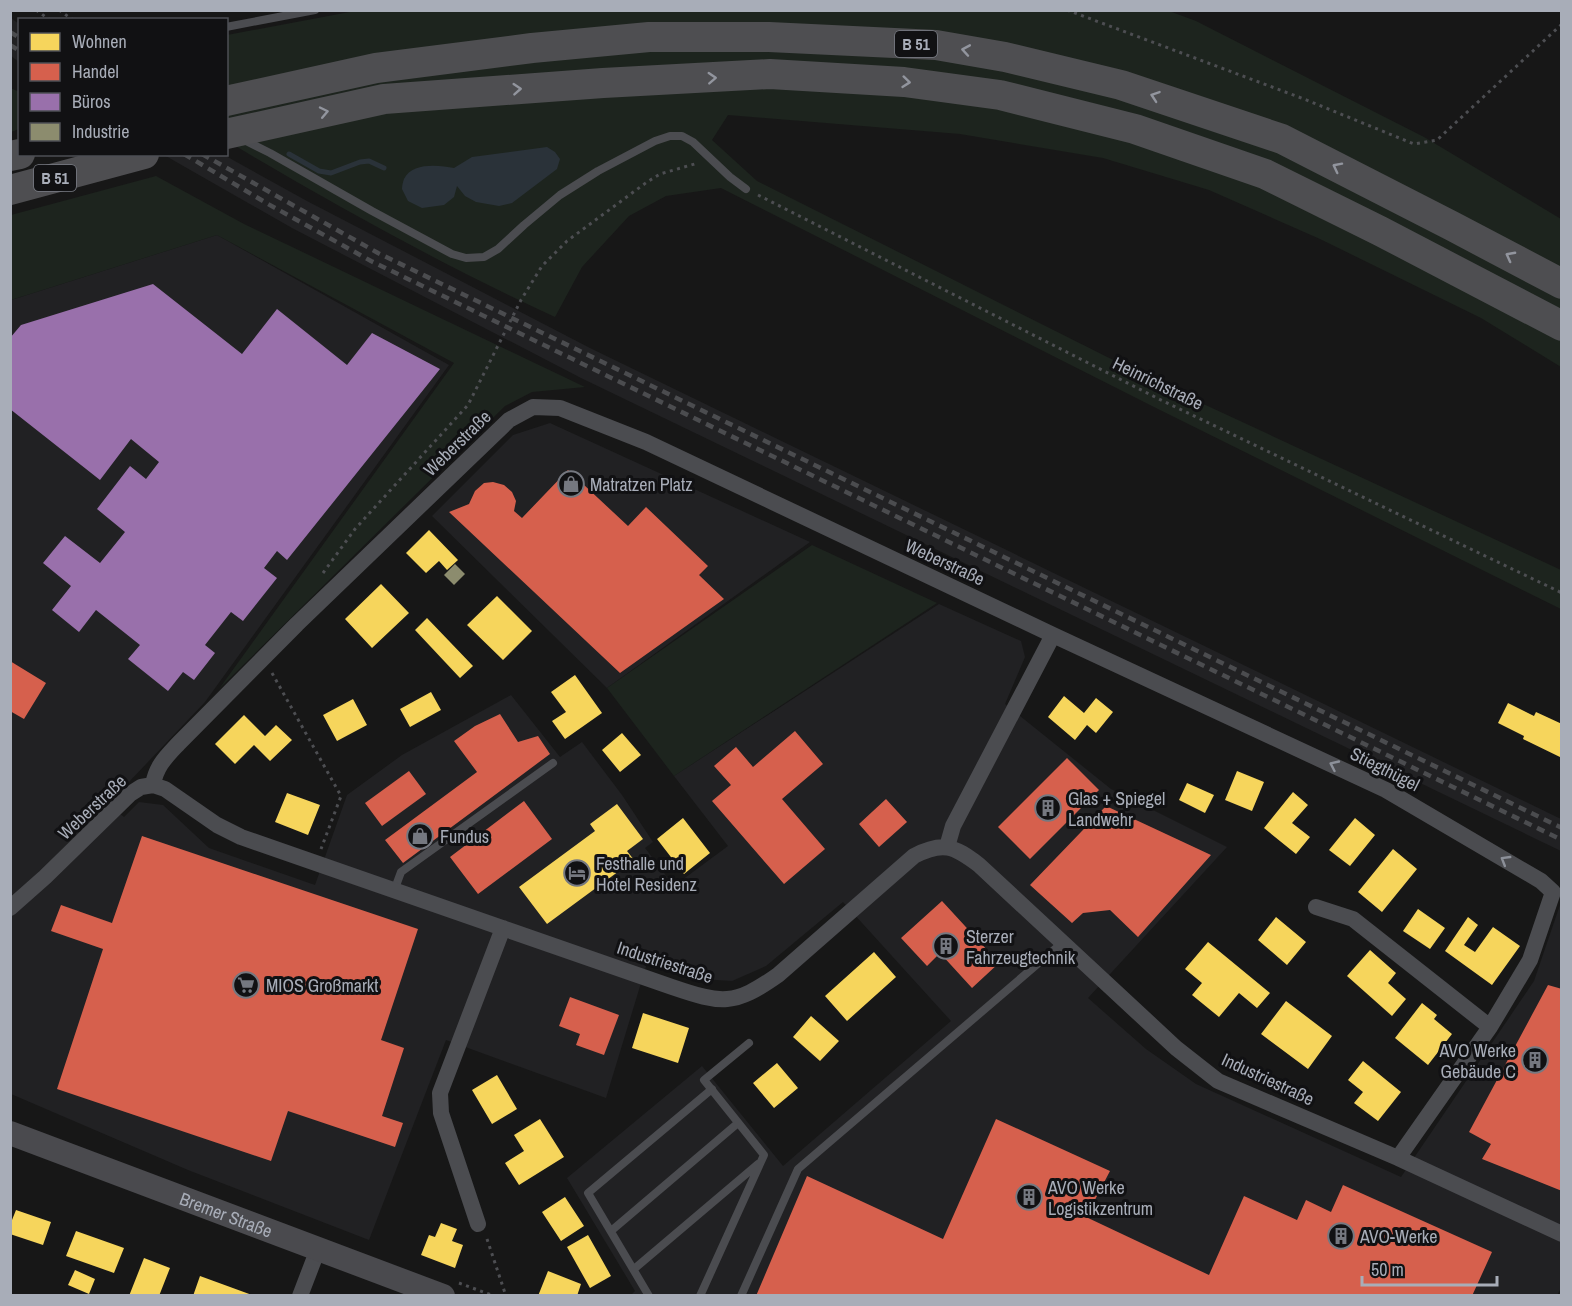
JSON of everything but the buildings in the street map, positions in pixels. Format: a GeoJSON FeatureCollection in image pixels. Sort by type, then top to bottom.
{"type":"FeatureCollection","features":[{"type":"Feature","properties":{"kind":"highway","name":"B 51"},"geometry":{"type":"LineString","coordinates":[[228,101],[376,68],[532,48],[649,37],[769,37],[936,45],[1005,57],[1121,85],[1282,139],[1562,284]]}},
{"type":"Feature","properties":{"kind":"highway","name":"B 51"},"geometry":{"type":"LineString","coordinates":[[228,133],[384,99],[603,83],[770,75],[904,82],[1000,96],[1135,129],[1265,174],[1562,326]]}},
{"type":"Feature","properties":{"kind":"highway","name":"B 51"},"geometry":{"type":"LineString","coordinates":[[10,190],[136,156]]}},
{"type":"Feature","properties":{"kind":"street","name":"Weberstraße"},"geometry":{"type":"LineString","coordinates":[[10,908],[52,871],[130,794],[141,787],[153,785],[155,772],[164,759],[305,616],[509,420],[533,407],[560,408],[646,442],[1053,635]]}},
{"type":"Feature","properties":{"kind":"street","name":"Stiegthügel"},"geometry":{"type":"LineString","coordinates":[[1053,635],[1386,790],[1540,881],[1553,892],[1530,960],[1490,1027],[1398,1158]]}},
{"type":"Feature","properties":{"kind":"street"},"geometry":{"type":"LineString","coordinates":[[947,847],[965,795],[1053,635]]}},
{"type":"Feature","properties":{"kind":"street","name":"Industriestraße"},"geometry":{"type":"LineString","coordinates":[[153,785],[165,789],[217,825],[241,837],[705,998],[722,1000],[757,990],[778,975],[914,856],[930,848],[947,847],[961,851],[979,865],[1176,1048],[1218,1081],[1398,1158],[1562,1234]]}},
{"type":"Feature","properties":{"kind":"street"},"geometry":{"type":"LineString","coordinates":[[1316,907],[1353,919],[1490,1027]]}},
{"type":"Feature","properties":{"kind":"street"},"geometry":{"type":"LineString","coordinates":[[478,1224],[441,1113],[441,1093],[503,928]]}},
{"type":"Feature","properties":{"kind":"street","name":"Bremer Straße"},"geometry":{"type":"LineString","coordinates":[[10,1134],[443,1296]]}},
{"type":"Feature","properties":{"kind":"street"},"geometry":{"type":"LineString","coordinates":[[300,1296],[318,1249]]}},
{"type":"Feature","properties":{"kind":"lane"},"geometry":{"type":"LineString","coordinates":[[228,27],[315,10]]}},
{"type":"Feature","properties":{"kind":"lane"},"geometry":{"type":"LineString","coordinates":[[228,134],[270,153],[374,208],[452,254],[466,258],[484,257],[498,249],[505,236],[524,225],[560,195],[598,171],[655,141],[670,136],[682,136],[693,142],[729,177],[746,189]]}},
{"type":"Feature","properties":{"kind":"lane"},"geometry":{"type":"LineString","coordinates":[[394,891],[402,872],[553,763]]}},
{"type":"Feature","properties":{"kind":"lane"},"geometry":{"type":"LineString","coordinates":[[741,1296],[798,1169],[1062,943]]}},
{"type":"Feature","properties":{"kind":"lane"},"geometry":{"type":"LineString","coordinates":[[700,1296],[764,1155],[704,1080],[749,1043]]}},
{"type":"Feature","properties":{"kind":"lane"},"geometry":{"type":"LineString","coordinates":[[649,1296],[588,1193],[712,1089]]}},
{"type":"Feature","properties":{"kind":"lane"},"geometry":{"type":"LineString","coordinates":[[611,1231],[738,1123]]}},
{"type":"Feature","properties":{"kind":"lane"},"geometry":{"type":"LineString","coordinates":[[634,1269],[760,1162]]}},
{"type":"Feature","properties":{"kind":"path"},"geometry":{"type":"LineString","coordinates":[[1067,10],[1304,99],[1414,144],[1437,140],[1562,24]]}},
{"type":"Feature","properties":{"kind":"path"},"geometry":{"type":"LineString","coordinates":[[322,574],[355,529],[468,405],[521,300],[542,266],[567,241],[599,216],[660,174],[711,159]]}},
{"type":"Feature","properties":{"kind":"path","name":"Heinrichstraße"},"geometry":{"type":"LineString","coordinates":[[746,189],[1159,399],[1562,593]]}},
{"type":"Feature","properties":{"kind":"path"},"geometry":{"type":"LineString","coordinates":[[264,658],[340,796],[315,864]]}},
{"type":"Feature","properties":{"kind":"path"},"geometry":{"type":"LineString","coordinates":[[478,1224],[484,1232],[506,1296]]}},
{"type":"Feature","properties":{"kind":"shaded area"},"geometry":{"type":"Polygon","coordinates":[[[355,11],[1169,11],[1196,21],[1424,137],[1561,219],[1561,367],[1481,318],[1320,239],[1209,190],[1103,158],[960,134],[728,115],[712,140],[757,181],[1171,389],[1561,570],[1561,609],[721,188],[666,196],[629,216],[582,267],[555,317],[430,255],[228,142],[228,35],[355,11]]]}},
{"type":"Feature","properties":{"kind":"shaded area"},"geometry":{"type":"Polygon","coordinates":[[[11,18],[18,23],[18,61],[11,56],[11,18]]]}},
{"type":"Feature","properties":{"kind":"shaded area"},"geometry":{"type":"Polygon","coordinates":[[[10,88],[18,91],[18,129],[11,132],[10,88]]]}},
{"type":"Feature","properties":{"kind":"shaded area"},"geometry":{"type":"Polygon","coordinates":[[[547,147],[560,159],[557,169],[512,203],[499,206],[476,202],[465,196],[457,186],[454,197],[444,205],[422,208],[408,201],[402,189],[404,179],[419,167],[454,168],[472,157],[547,147]]]}},
{"type":"Feature","properties":{"kind":"shaded area"},"geometry":{"type":"Polygon","coordinates":[[[166,156],[226,156],[307,201],[590,348],[1561,819],[1561,851],[581,378],[292,228],[166,156]]]}},
{"type":"Feature","properties":{"kind":"shaded area"},"geometry":{"type":"Polygon","coordinates":[[[156,176],[244,224],[585,387],[532,392],[505,406],[219,689],[454,363],[217,235],[11,300],[11,215],[156,176]]]}},
{"type":"Feature","properties":{"kind":"shaded area"},"geometry":{"type":"Polygon","coordinates":[[[217,235],[449,365],[205,702],[108,804],[124,817],[139,802],[163,805],[209,848],[315,885],[347,795],[402,755],[511,695],[560,757],[582,742],[622,795],[653,842],[645,848],[674,886],[728,846],[674,776],[939,604],[1021,641],[1025,657],[1005,704],[1111,789],[1227,847],[1088,998],[1146,1049],[1196,1084],[1401,1177],[1534,981],[1561,902],[1562,1287],[1557,1295],[631,1295],[635,1291],[567,1178],[702,1066],[783,1166],[951,1021],[843,902],[766,966],[732,981],[700,979],[648,960],[606,1098],[446,1040],[369,1240],[188,1170],[11,1094],[11,300],[217,235]]]}},
{"type":"Feature","properties":{"kind":"shaded area"},"geometry":{"type":"Polygon","coordinates":[[[550,423],[810,542],[607,688],[432,516],[513,435],[550,423]]]}},
{"type":"Feature","properties":{"kind":"shaded area"},"geometry":{"type":"Polygon","coordinates":[[[812,545],[937,603],[674,776],[607,688],[812,545]]]}},
{"type":"Feature","properties":{"kind":"waterway"},"geometry":{"type":"LineString","coordinates":[[289,154],[319,171],[331,173],[369,161],[384,168]]}},
{"type":"Feature","properties":{"kind":"railway"},"geometry":{"type":"LineString","coordinates":[[10,32],[18,37]]}},
{"type":"Feature","properties":{"kind":"railway"},"geometry":{"type":"LineString","coordinates":[[10,45],[18,50]]}},
{"type":"Feature","properties":{"kind":"railway"},"geometry":{"type":"LineString","coordinates":[[187,156],[371,261],[1562,840]]}},
{"type":"Feature","properties":{"kind":"railway"},"geometry":{"type":"LineString","coordinates":[[206,156],[378,253],[1562,828]]}},
{"type":"Feature","properties":{"kind":"place","name":"Matratzen Platz"},"geometry":{"type":"Point","coordinates":[571,484]}},
{"type":"Feature","properties":{"kind":"place","name":"Glas + Spiegel Landwehr"},"geometry":{"type":"Point","coordinates":[1048,808]}},
{"type":"Feature","properties":{"kind":"place","name":"Fundus"},"geometry":{"type":"Point","coordinates":[420,836]}},
{"type":"Feature","properties":{"kind":"place","name":"Festhalle und Hotel Residenz"},"geometry":{"type":"Point","coordinates":[577,873]}},
{"type":"Feature","properties":{"kind":"place","name":"Sterzer Fahrzeugtechnik"},"geometry":{"type":"Point","coordinates":[946,946]}},
{"type":"Feature","properties":{"kind":"place","name":"MIOS Großmarkt"},"geometry":{"type":"Point","coordinates":[246,985]}},
{"type":"Feature","properties":{"kind":"place","name":"AVO Werke Gebäude C"},"geometry":{"type":"Point","coordinates":[1535,1060]}},
{"type":"Feature","properties":{"kind":"place","name":"AVO Werke Logistikzentrum"},"geometry":{"type":"Point","coordinates":[1029,1197]}},
{"type":"Feature","properties":{"kind":"place","name":"AVO-Werke"},"geometry":{"type":"Point","coordinates":[1341,1236]}}]}
